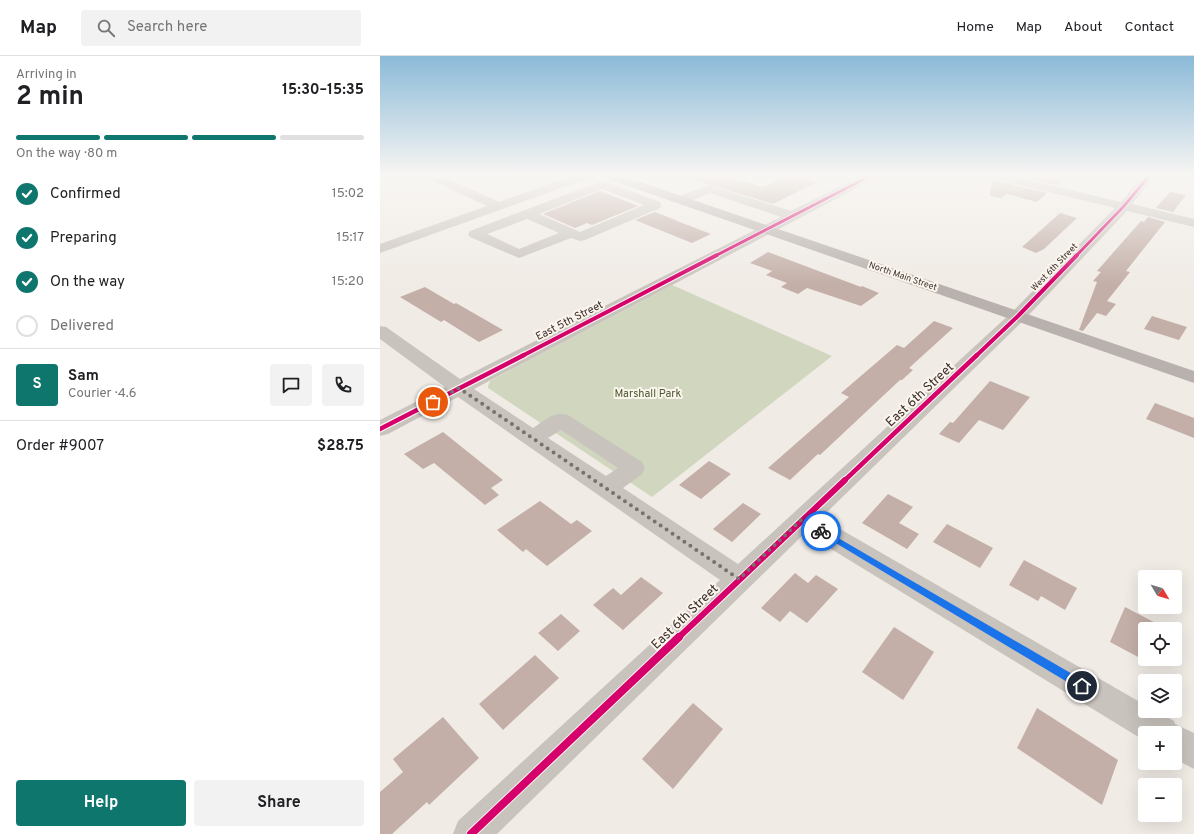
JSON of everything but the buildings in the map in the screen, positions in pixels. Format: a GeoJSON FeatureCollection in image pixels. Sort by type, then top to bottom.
{"type":"FeatureCollection","features":[{"type":"Feature","properties":{"kind":"main road","name":"North Main Street"},"geometry":{"type":"LineString","coordinates":[[719,212],[1194,377]]}},
{"type":"Feature","properties":{"kind":"street"},"geometry":{"type":"LineString","coordinates":[[380,249],[481,212]]}},
{"type":"Feature","properties":{"kind":"street"},"geometry":{"type":"LineString","coordinates":[[475,234],[532,212]]}},
{"type":"Feature","properties":{"kind":"street"},"geometry":{"type":"LineString","coordinates":[[528,214],[580,237],[638,212]]}},
{"type":"Feature","properties":{"kind":"street"},"geometry":{"type":"LineString","coordinates":[[730,216],[735,212]]}},
{"type":"Feature","properties":{"kind":"street"},"geometry":{"type":"LineString","coordinates":[[730,216],[742,212]]}},
{"type":"Feature","properties":{"kind":"street"},"geometry":{"type":"LineString","coordinates":[[781,212],[792,216]]}},
{"type":"Feature","properties":{"kind":"street","name":"East 5th Street"},"geometry":{"type":"LineString","coordinates":[[380,429],[799,212]]}},
{"type":"Feature","properties":{"kind":"street","name":"West 6th Street"},"geometry":{"type":"LineString","coordinates":[[1018,316],[1118,212]]}},
{"type":"Feature","properties":{"kind":"street"},"geometry":{"type":"LineString","coordinates":[[1150,212],[1194,223]]}},
{"type":"Feature","properties":{"kind":"street"},"geometry":{"type":"LineString","coordinates":[[466,218],[491,228]]}},
{"type":"Feature","properties":{"kind":"street"},"geometry":{"type":"LineString","coordinates":[[450,224],[519,254],[571,233]]}},
{"type":"Feature","properties":{"kind":"street","name":"East 6th Street"},"geometry":{"type":"LineString","coordinates":[[471,834],[1018,316]]}},
{"type":"Feature","properties":{"kind":"street"},"geometry":{"type":"LineString","coordinates":[[380,331],[459,388],[739,579]]}},
{"type":"Feature","properties":{"kind":"street"},"geometry":{"type":"LineString","coordinates":[[533,438],[561,420],[634,468],[606,488]]}},
{"type":"Feature","properties":{"kind":"street"},"geometry":{"type":"LineString","coordinates":[[802,519],[1150,726]]}},
{"type":"Feature","properties":{"kind":"street"},"geometry":{"type":"LineString","coordinates":[[1182,744],[1194,752]]}},
{"type":"Feature","properties":{"kind":"green space","name":"Marshall Park"},"geometry":{"type":"Polygon","coordinates":[[[672,285],[832,356],[652,497],[488,388],[488,386],[490,381],[672,285]]]}},
{"type":"Feature","properties":{"kind":"cycle path"},"geometry":{"type":"LineString","coordinates":[[380,429],[800,212]]}},
{"type":"Feature","properties":{"kind":"cycle path"},"geometry":{"type":"LineString","coordinates":[[471,834],[1018,316],[1118,212]]}},
{"type":"Feature","properties":{"kind":"way so far"},"geometry":{"type":"LineString","coordinates":[[433,402],[459,388],[739,579],[802,519],[821,531]]}},
{"type":"Feature","properties":{"kind":"route"},"geometry":{"type":"LineString","coordinates":[[821,531],[1082,686]]}}]}
